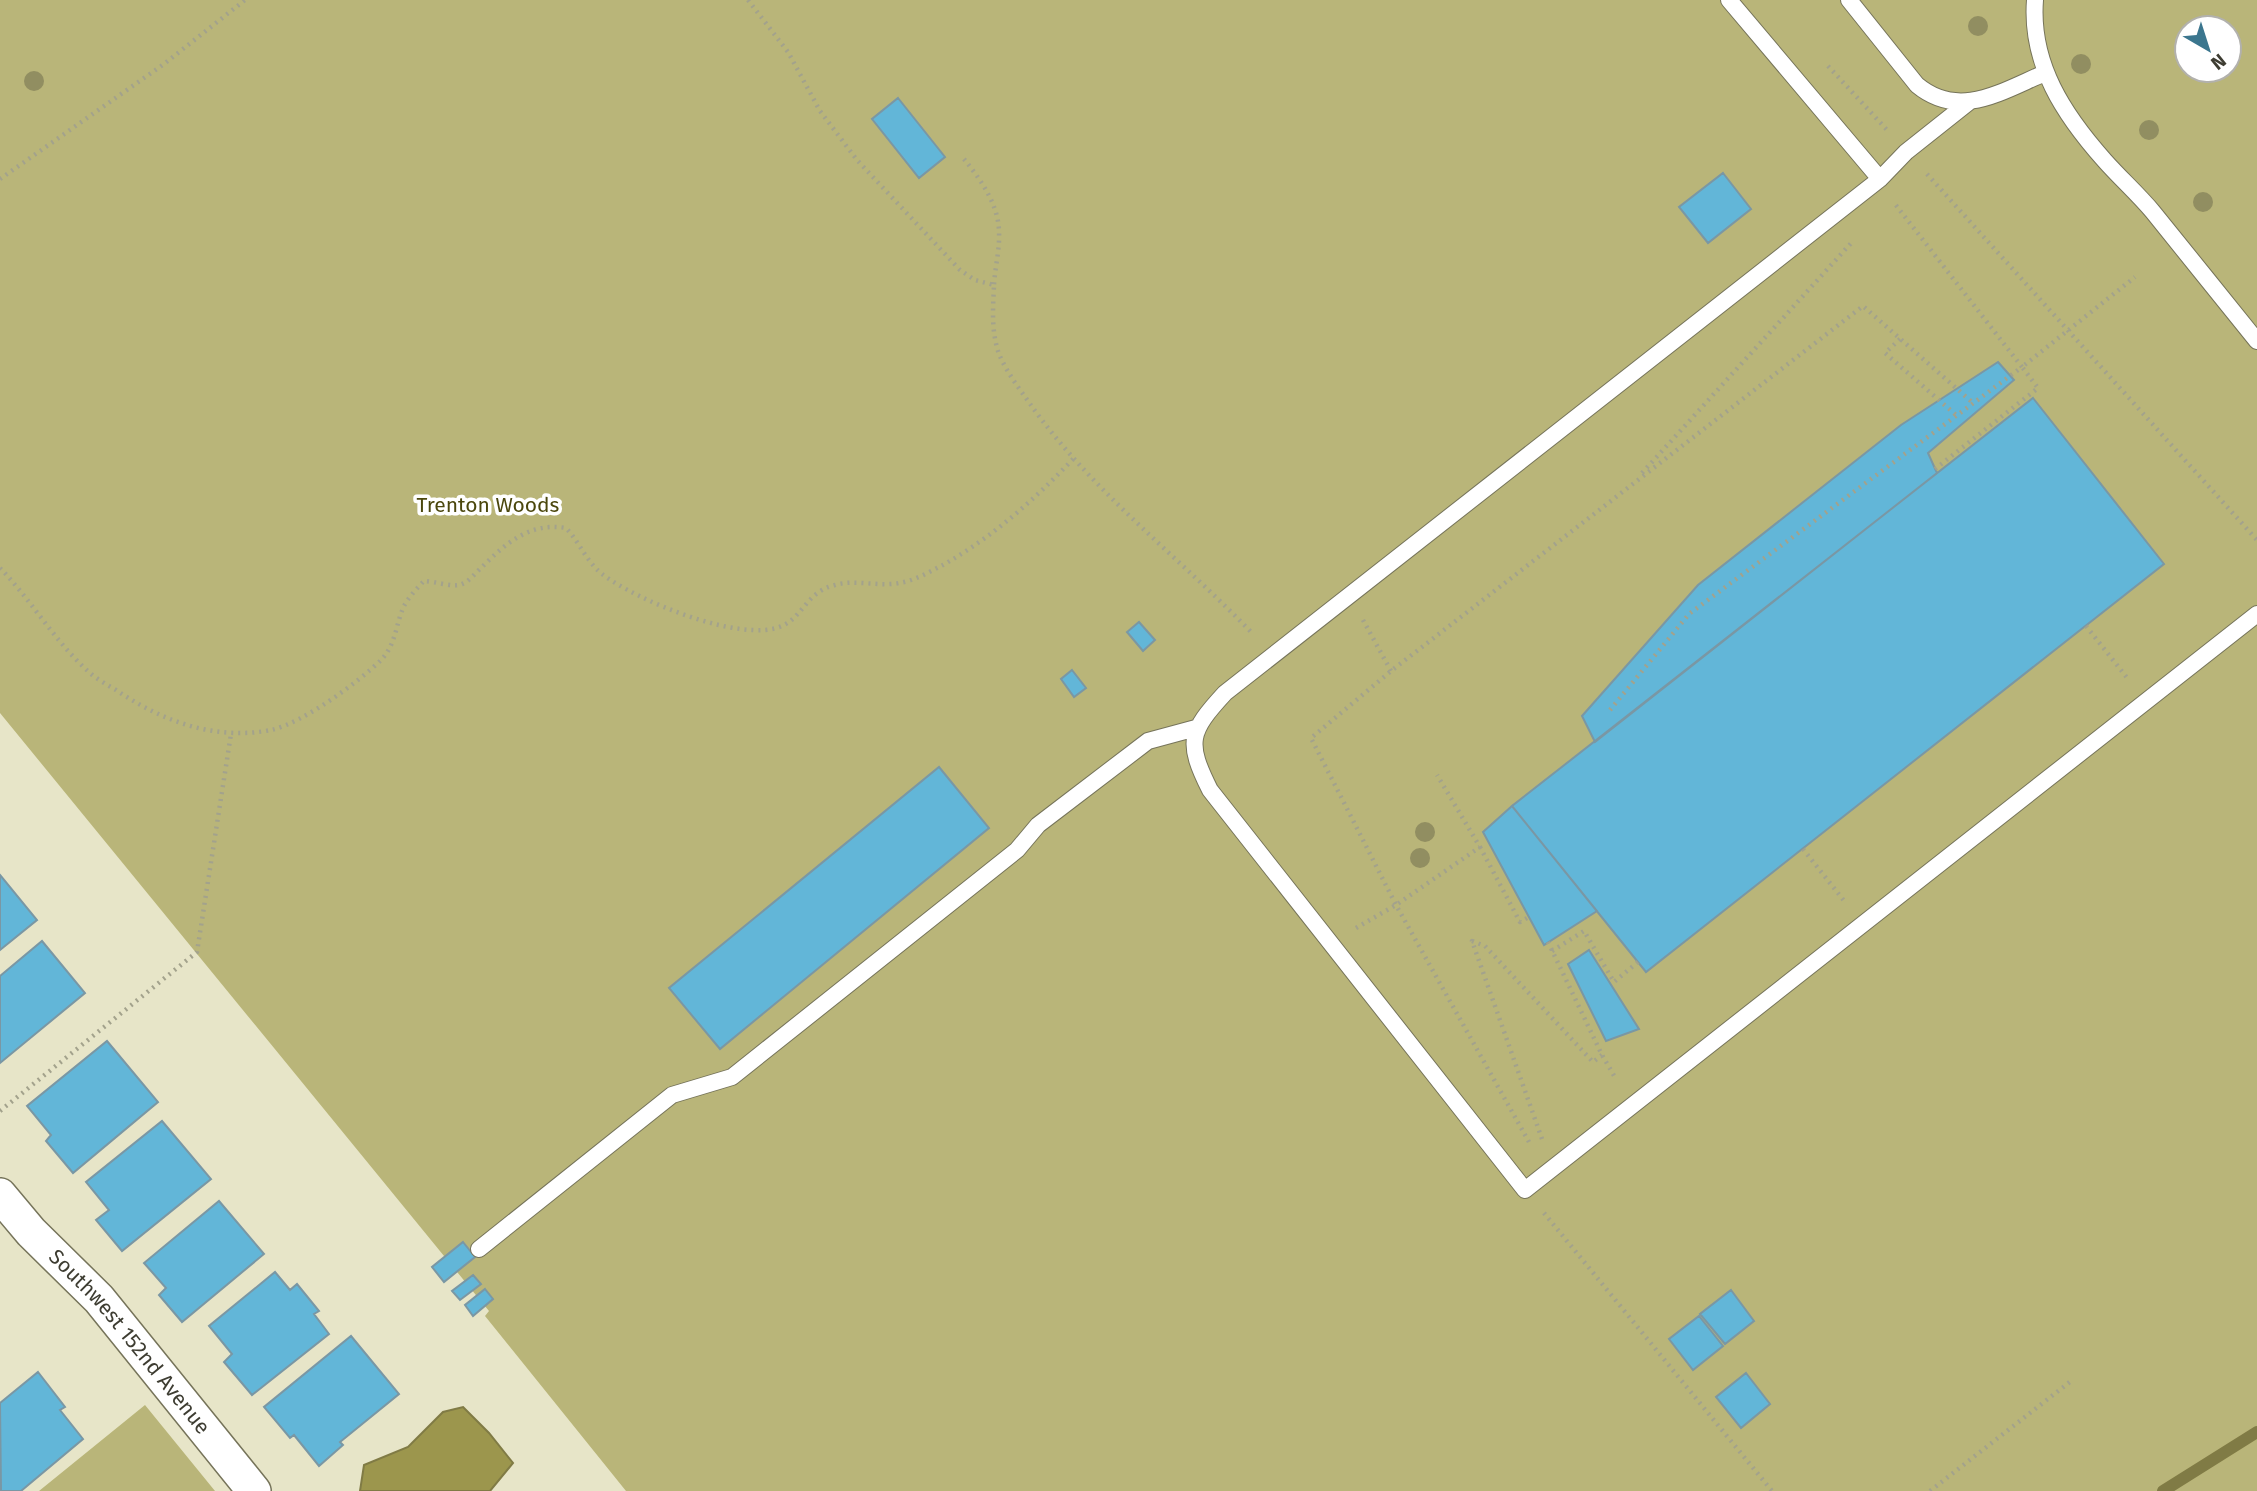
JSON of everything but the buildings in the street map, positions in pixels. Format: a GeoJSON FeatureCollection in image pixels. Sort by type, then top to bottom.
{"type":"FeatureCollection","features":[{"type":"Feature","properties":{"kind":"street","name":"Southwest 152nd Avenue"},"geometry":{"type":"LineString","coordinates":[[0,1195],[31,1232],[99,1298],[254,1491]]}},
{"type":"Feature","properties":{"kind":"lane"},"geometry":{"type":"LineString","coordinates":[[1729,0],[1880,179]]}},
{"type":"Feature","properties":{"kind":"lane"},"geometry":{"type":"LineString","coordinates":[[1849,0],[1928,95],[1948,102],[1969,102],[2000,93],[2045,73]]}},
{"type":"Feature","properties":{"kind":"lane"},"geometry":{"type":"LineString","coordinates":[[2035,0],[2033,24],[2045,73],[2059,101],[2104,160],[2151,209],[2257,341]]}},
{"type":"Feature","properties":{"kind":"lane"},"geometry":{"type":"LineString","coordinates":[[1969,102],[1906,152],[1880,179],[1225,693],[1196,729],[1194,749],[1199,768],[1210,790],[1525,1190],[2257,614]]}},
{"type":"Feature","properties":{"kind":"lane"},"geometry":{"type":"LineString","coordinates":[[479,1249],[672,1095],[732,1077],[1017,850],[1038,825],[1148,741],[1196,729]]}},
{"type":"Feature","properties":{"kind":"path"},"geometry":{"type":"LineString","coordinates":[[0,179],[164,64],[245,0]]}},
{"type":"Feature","properties":{"kind":"path"},"geometry":{"type":"LineString","coordinates":[[748,0],[788,52],[820,111],[857,160],[960,270],[975,280],[994,285]]}},
{"type":"Feature","properties":{"kind":"path"},"geometry":{"type":"LineString","coordinates":[[1823,61],[2257,540]]}},
{"type":"Feature","properties":{"kind":"path"},"geometry":{"type":"LineString","coordinates":[[964,159],[978,177],[997,214],[999,230],[993,327],[1000,355],[1018,386],[1051,433],[1097,485],[1212,591],[1273,654]]}},
{"type":"Feature","properties":{"kind":"path"},"geometry":{"type":"LineString","coordinates":[[1880,179],[1891,199],[2038,388],[1955,457],[1935,469]]}},
{"type":"Feature","properties":{"kind":"path"},"geometry":{"type":"LineString","coordinates":[[1633,484],[1854,240]]}},
{"type":"Feature","properties":{"kind":"path"},"geometry":{"type":"LineString","coordinates":[[1610,710],[1689,614],[2022,366],[2135,277]]}},
{"type":"Feature","properties":{"kind":"path"},"geometry":{"type":"LineString","coordinates":[[1549,1171],[1396,905],[1311,738],[1391,671],[1863,306],[1973,403]]}},
{"type":"Feature","properties":{"kind":"path"},"geometry":{"type":"LineString","coordinates":[[1900,339],[1885,353],[1956,415]]}},
{"type":"Feature","properties":{"kind":"path"},"geometry":{"type":"LineString","coordinates":[[0,568],[91,674],[144,709],[190,727],[231,734],[273,730],[309,713],[357,680],[384,657],[398,631],[404,606],[424,581],[452,586],[463,584],[505,544],[526,531],[553,526],[566,528],[586,558],[603,574],[637,595],[685,616],[737,628],[766,630],[782,626],[794,618],[812,596],[825,587],[844,582],[869,585],[899,583],[929,572],[971,549],[1011,520],[1074,458]]}},
{"type":"Feature","properties":{"kind":"path"},"geometry":{"type":"LineString","coordinates":[[1349,595],[1391,671]]}},
{"type":"Feature","properties":{"kind":"path"},"geometry":{"type":"LineString","coordinates":[[2086,626],[2146,701]]}},
{"type":"Feature","properties":{"kind":"path"},"geometry":{"type":"LineString","coordinates":[[0,1111],[197,952],[231,734]]}},
{"type":"Feature","properties":{"kind":"path"},"geometry":{"type":"LineString","coordinates":[[1437,775],[1520,922],[1529,917]]}},
{"type":"Feature","properties":{"kind":"path"},"geometry":{"type":"LineString","coordinates":[[1331,943],[1396,905],[1480,847]]}},
{"type":"Feature","properties":{"kind":"path"},"geometry":{"type":"LineString","coordinates":[[1803,849],[1863,925]]}},
{"type":"Feature","properties":{"kind":"path"},"geometry":{"type":"LineString","coordinates":[[1506,897],[1515,892]]}},
{"type":"Feature","properties":{"kind":"path"},"geometry":{"type":"LineString","coordinates":[[1552,951],[1584,931],[1614,982],[1638,962]]}},
{"type":"Feature","properties":{"kind":"path"},"geometry":{"type":"LineString","coordinates":[[1548,943],[1602,1055],[1593,1062],[1485,946],[1472,941],[1549,1171]]}},
{"type":"Feature","properties":{"kind":"path"},"geometry":{"type":"LineString","coordinates":[[1525,1190],[1772,1491]]}},
{"type":"Feature","properties":{"kind":"path"},"geometry":{"type":"LineString","coordinates":[[1930,1491],[2071,1381]]}},
{"type":"Feature","properties":{"kind":"green space","name":"Trenton Woods"},"geometry":{"type":"Polygon","coordinates":[[[0,0],[2257,0],[2257,1491],[626,1491],[485,1316],[489,1311],[0,713],[0,0]]]}},
{"type":"Feature","properties":{"kind":"green space"},"geometry":{"type":"Polygon","coordinates":[[[145,1405],[215,1491],[39,1491],[145,1405]]]}},
{"type":"Feature","properties":{"kind":"shaded area"},"geometry":{"type":"Polygon","coordinates":[[[463,1407],[513,1463],[490,1491],[360,1491],[364,1465],[408,1447],[443,1412],[463,1407]]]}},
{"type":"Feature","properties":{"kind":"waterway"},"geometry":{"type":"LineString","coordinates":[[2163,1491],[2257,1432]]}}]}
